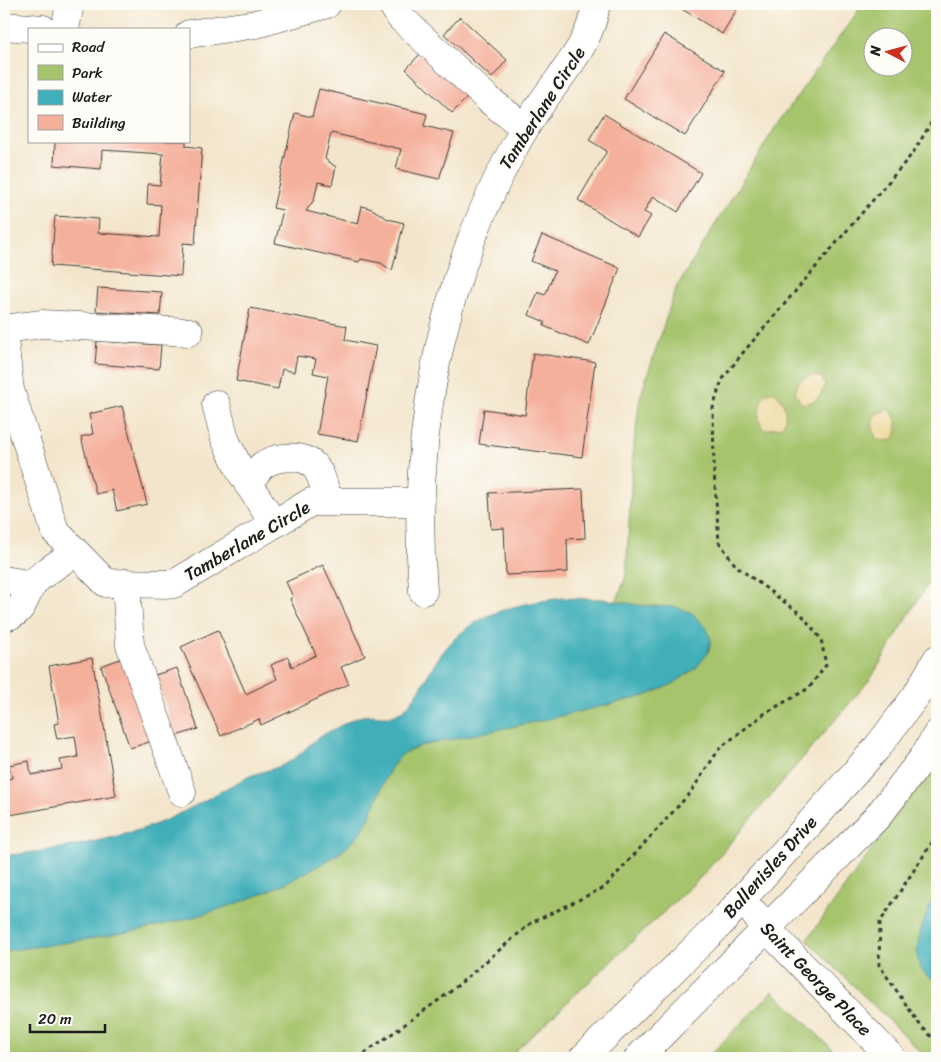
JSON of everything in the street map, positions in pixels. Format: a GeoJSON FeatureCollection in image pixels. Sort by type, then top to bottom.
{"type":"FeatureCollection","features":[{"type":"Feature","properties":{"kind":"street"},"geometry":{"type":"LineString","coordinates":[[65,28],[70,4]]}},
{"type":"Feature","properties":{"kind":"street"},"geometry":{"type":"LineString","coordinates":[[190,34],[256,24],[327,4]]}},
{"type":"Feature","properties":{"kind":"street"},"geometry":{"type":"LineString","coordinates":[[392,4],[400,18],[488,99],[525,128]]}},
{"type":"Feature","properties":{"kind":"street","name":"Tamberlane Circle"},"geometry":{"type":"LineString","coordinates":[[424,591],[420,502],[425,430],[436,363],[462,260],[487,198],[525,128],[581,49],[589,33],[596,4]]}},
{"type":"Feature","properties":{"kind":"street"},"geometry":{"type":"LineString","coordinates":[[4,26],[30,28]]}},
{"type":"Feature","properties":{"kind":"street"},"geometry":{"type":"LineString","coordinates":[[4,329],[42,324],[189,332]]}},
{"type":"Feature","properties":{"kind":"street","name":"Tamberlane Circle"},"geometry":{"type":"LineString","coordinates":[[4,340],[10,390],[55,531],[106,583],[174,584],[312,502],[420,502]]}},
{"type":"Feature","properties":{"kind":"street"},"geometry":{"type":"LineString","coordinates":[[216,404],[225,439],[248,484],[274,524]]}},
{"type":"Feature","properties":{"kind":"street"},"geometry":{"type":"LineString","coordinates":[[248,484],[264,465],[280,459],[301,458],[312,463],[319,474],[328,501]]}},
{"type":"Feature","properties":{"kind":"street"},"geometry":{"type":"LineString","coordinates":[[4,617],[19,611],[32,585],[75,552]]}},
{"type":"Feature","properties":{"kind":"street"},"geometry":{"type":"LineString","coordinates":[[4,580],[32,585]]}},
{"type":"Feature","properties":{"kind":"street"},"geometry":{"type":"LineString","coordinates":[[126,583],[130,645],[182,792]]}},
{"type":"Feature","properties":{"kind":"street","name":"Ballenisles Drive"},"geometry":{"type":"LineString","coordinates":[[583,1058],[743,898],[876,749],[916,696],[937,659]]}},
{"type":"Feature","properties":{"kind":"street","name":"Ballenisles Drive"},"geometry":{"type":"LineString","coordinates":[[638,1058],[765,927],[878,816],[922,758],[937,734]]}},
{"type":"Feature","properties":{"kind":"street","name":"Saint George Place"},"geometry":{"type":"LineString","coordinates":[[743,898],[765,927],[892,1058]]}},
{"type":"Feature","properties":{"kind":"path"},"geometry":{"type":"LineString","coordinates":[[358,1058],[450,992],[531,923],[605,887],[690,793],[720,748],[764,714],[809,688],[826,665],[821,639],[802,615],[736,566],[719,542],[714,472],[713,408],[722,380],[740,355],[913,153],[937,113]]}},
{"type":"Feature","properties":{"kind":"path"},"geometry":{"type":"LineString","coordinates":[[937,835],[880,922],[879,965],[920,1025],[937,1042]]}},
{"type":"Feature","properties":{"kind":"green space"},"geometry":{"type":"Polygon","coordinates":[[[863,4],[937,4],[937,568],[871,678],[702,876],[508,1058],[4,1058],[4,894],[609,622],[626,576],[633,453],[640,398],[676,288],[778,123],[863,4]]]}},
{"type":"Feature","properties":{"kind":"green space"},"geometry":{"type":"Polygon","coordinates":[[[937,758],[937,1058],[927,1058],[807,940],[937,758]]]}},
{"type":"Feature","properties":{"kind":"green space"},"geometry":{"type":"Polygon","coordinates":[[[773,991],[841,1058],[707,1058],[773,991]]]}},
{"type":"Feature","properties":{"kind":"sand"},"geometry":{"type":"Polygon","coordinates":[[[811,375],[821,377],[825,384],[824,388],[820,396],[814,401],[801,403],[795,393],[797,386],[802,380],[811,375]]]}},
{"type":"Feature","properties":{"kind":"sand"},"geometry":{"type":"Polygon","coordinates":[[[773,391],[783,402],[785,416],[783,426],[765,430],[760,423],[760,409],[764,395],[773,391]]]}},
{"type":"Feature","properties":{"kind":"sand"},"geometry":{"type":"Polygon","coordinates":[[[888,409],[896,420],[896,431],[893,440],[882,441],[875,437],[872,421],[876,414],[888,409]]]}},
{"type":"Feature","properties":{"kind":"water"},"geometry":{"type":"Polygon","coordinates":[[[563,598],[602,599],[645,606],[675,607],[692,613],[706,627],[711,640],[708,653],[696,668],[673,684],[645,696],[544,720],[420,746],[403,754],[389,772],[369,819],[351,844],[312,869],[239,903],[201,915],[123,933],[4,951],[4,856],[103,840],[159,823],[250,776],[289,762],[318,738],[352,720],[368,715],[392,716],[397,714],[412,701],[446,648],[460,634],[474,624],[489,615],[506,609],[563,598]]]}},
{"type":"Feature","properties":{"kind":"water"},"geometry":{"type":"Polygon","coordinates":[[[937,890],[937,980],[925,974],[919,965],[917,953],[922,926],[937,890]]]}},
{"type":"Feature","properties":{"kind":"building"},"geometry":{"type":"Polygon","coordinates":[[[674,4],[740,4],[722,34],[674,4]]]}},
{"type":"Feature","properties":{"kind":"building"},"geometry":{"type":"Polygon","coordinates":[[[752,4],[764,4],[761,9],[752,4]]]}},
{"type":"Feature","properties":{"kind":"building"},"geometry":{"type":"Polygon","coordinates":[[[460,17],[507,60],[492,78],[444,34],[460,17]]]}},
{"type":"Feature","properties":{"kind":"building"},"geometry":{"type":"Polygon","coordinates":[[[664,34],[725,71],[685,136],[624,99],[664,34]]]}},
{"type":"Feature","properties":{"kind":"building"},"geometry":{"type":"Polygon","coordinates":[[[422,52],[468,97],[452,113],[406,69],[422,52]]]}},
{"type":"Feature","properties":{"kind":"building"},"geometry":{"type":"Polygon","coordinates":[[[319,89],[427,114],[424,126],[454,133],[439,179],[396,169],[401,149],[331,133],[325,159],[336,167],[332,185],[318,182],[314,200],[306,211],[358,224],[362,206],[372,209],[388,219],[404,223],[392,271],[381,263],[361,259],[359,262],[275,243],[283,210],[273,208],[295,113],[312,117],[319,89]]]}},
{"type":"Feature","properties":{"kind":"building"},"geometry":{"type":"Polygon","coordinates":[[[604,114],[701,173],[678,212],[653,196],[644,212],[651,216],[638,237],[578,200],[607,151],[589,140],[604,114]]]}},
{"type":"Feature","properties":{"kind":"building"},"geometry":{"type":"Polygon","coordinates":[[[55,142],[186,142],[186,146],[202,148],[195,244],[183,243],[181,276],[51,266],[55,216],[99,219],[98,233],[159,237],[161,205],[147,204],[148,184],[160,185],[163,154],[102,150],[101,169],[54,165],[55,142]]]}},
{"type":"Feature","properties":{"kind":"building"},"geometry":{"type":"Polygon","coordinates":[[[542,235],[620,268],[589,345],[544,326],[545,322],[529,315],[538,292],[545,295],[555,271],[531,261],[542,235]]]}},
{"type":"Feature","properties":{"kind":"building"},"geometry":{"type":"Polygon","coordinates":[[[98,288],[162,292],[160,315],[96,311],[98,288]]]}},
{"type":"Feature","properties":{"kind":"building"},"geometry":{"type":"Polygon","coordinates":[[[250,308],[347,326],[345,340],[376,346],[358,441],[317,434],[328,376],[313,373],[316,359],[297,356],[294,372],[282,369],[278,389],[236,381],[250,308]]]}},
{"type":"Feature","properties":{"kind":"building"},"geometry":{"type":"Polygon","coordinates":[[[97,341],[161,345],[159,369],[95,364],[97,341]]]}},
{"type":"Feature","properties":{"kind":"building"},"geometry":{"type":"Polygon","coordinates":[[[533,353],[595,362],[582,457],[479,444],[484,409],[525,415],[533,353]]]}},
{"type":"Feature","properties":{"kind":"building"},"geometry":{"type":"Polygon","coordinates":[[[122,406],[147,504],[117,511],[112,490],[96,494],[81,437],[93,434],[89,414],[122,406]]]}},
{"type":"Feature","properties":{"kind":"building"},"geometry":{"type":"Polygon","coordinates":[[[583,489],[585,538],[567,539],[568,572],[506,575],[504,528],[491,529],[489,493],[583,489]]]}},
{"type":"Feature","properties":{"kind":"building"},"geometry":{"type":"Polygon","coordinates":[[[323,565],[365,656],[341,667],[349,684],[261,725],[259,719],[221,736],[181,647],[218,630],[246,694],[277,679],[271,665],[288,657],[292,667],[316,655],[290,599],[293,597],[286,582],[323,565]]]}},
{"type":"Feature","properties":{"kind":"building"},"geometry":{"type":"Polygon","coordinates":[[[92,658],[116,796],[4,816],[4,780],[12,778],[9,765],[29,761],[31,775],[62,769],[60,760],[78,757],[75,736],[57,739],[54,724],[59,723],[49,666],[92,658]]]}},
{"type":"Feature","properties":{"kind":"building"},"geometry":{"type":"Polygon","coordinates":[[[123,658],[152,741],[130,748],[101,666],[123,658]]]}},
{"type":"Feature","properties":{"kind":"building"},"geometry":{"type":"Polygon","coordinates":[[[177,668],[198,729],[176,736],[155,675],[177,668]]]}}]}
